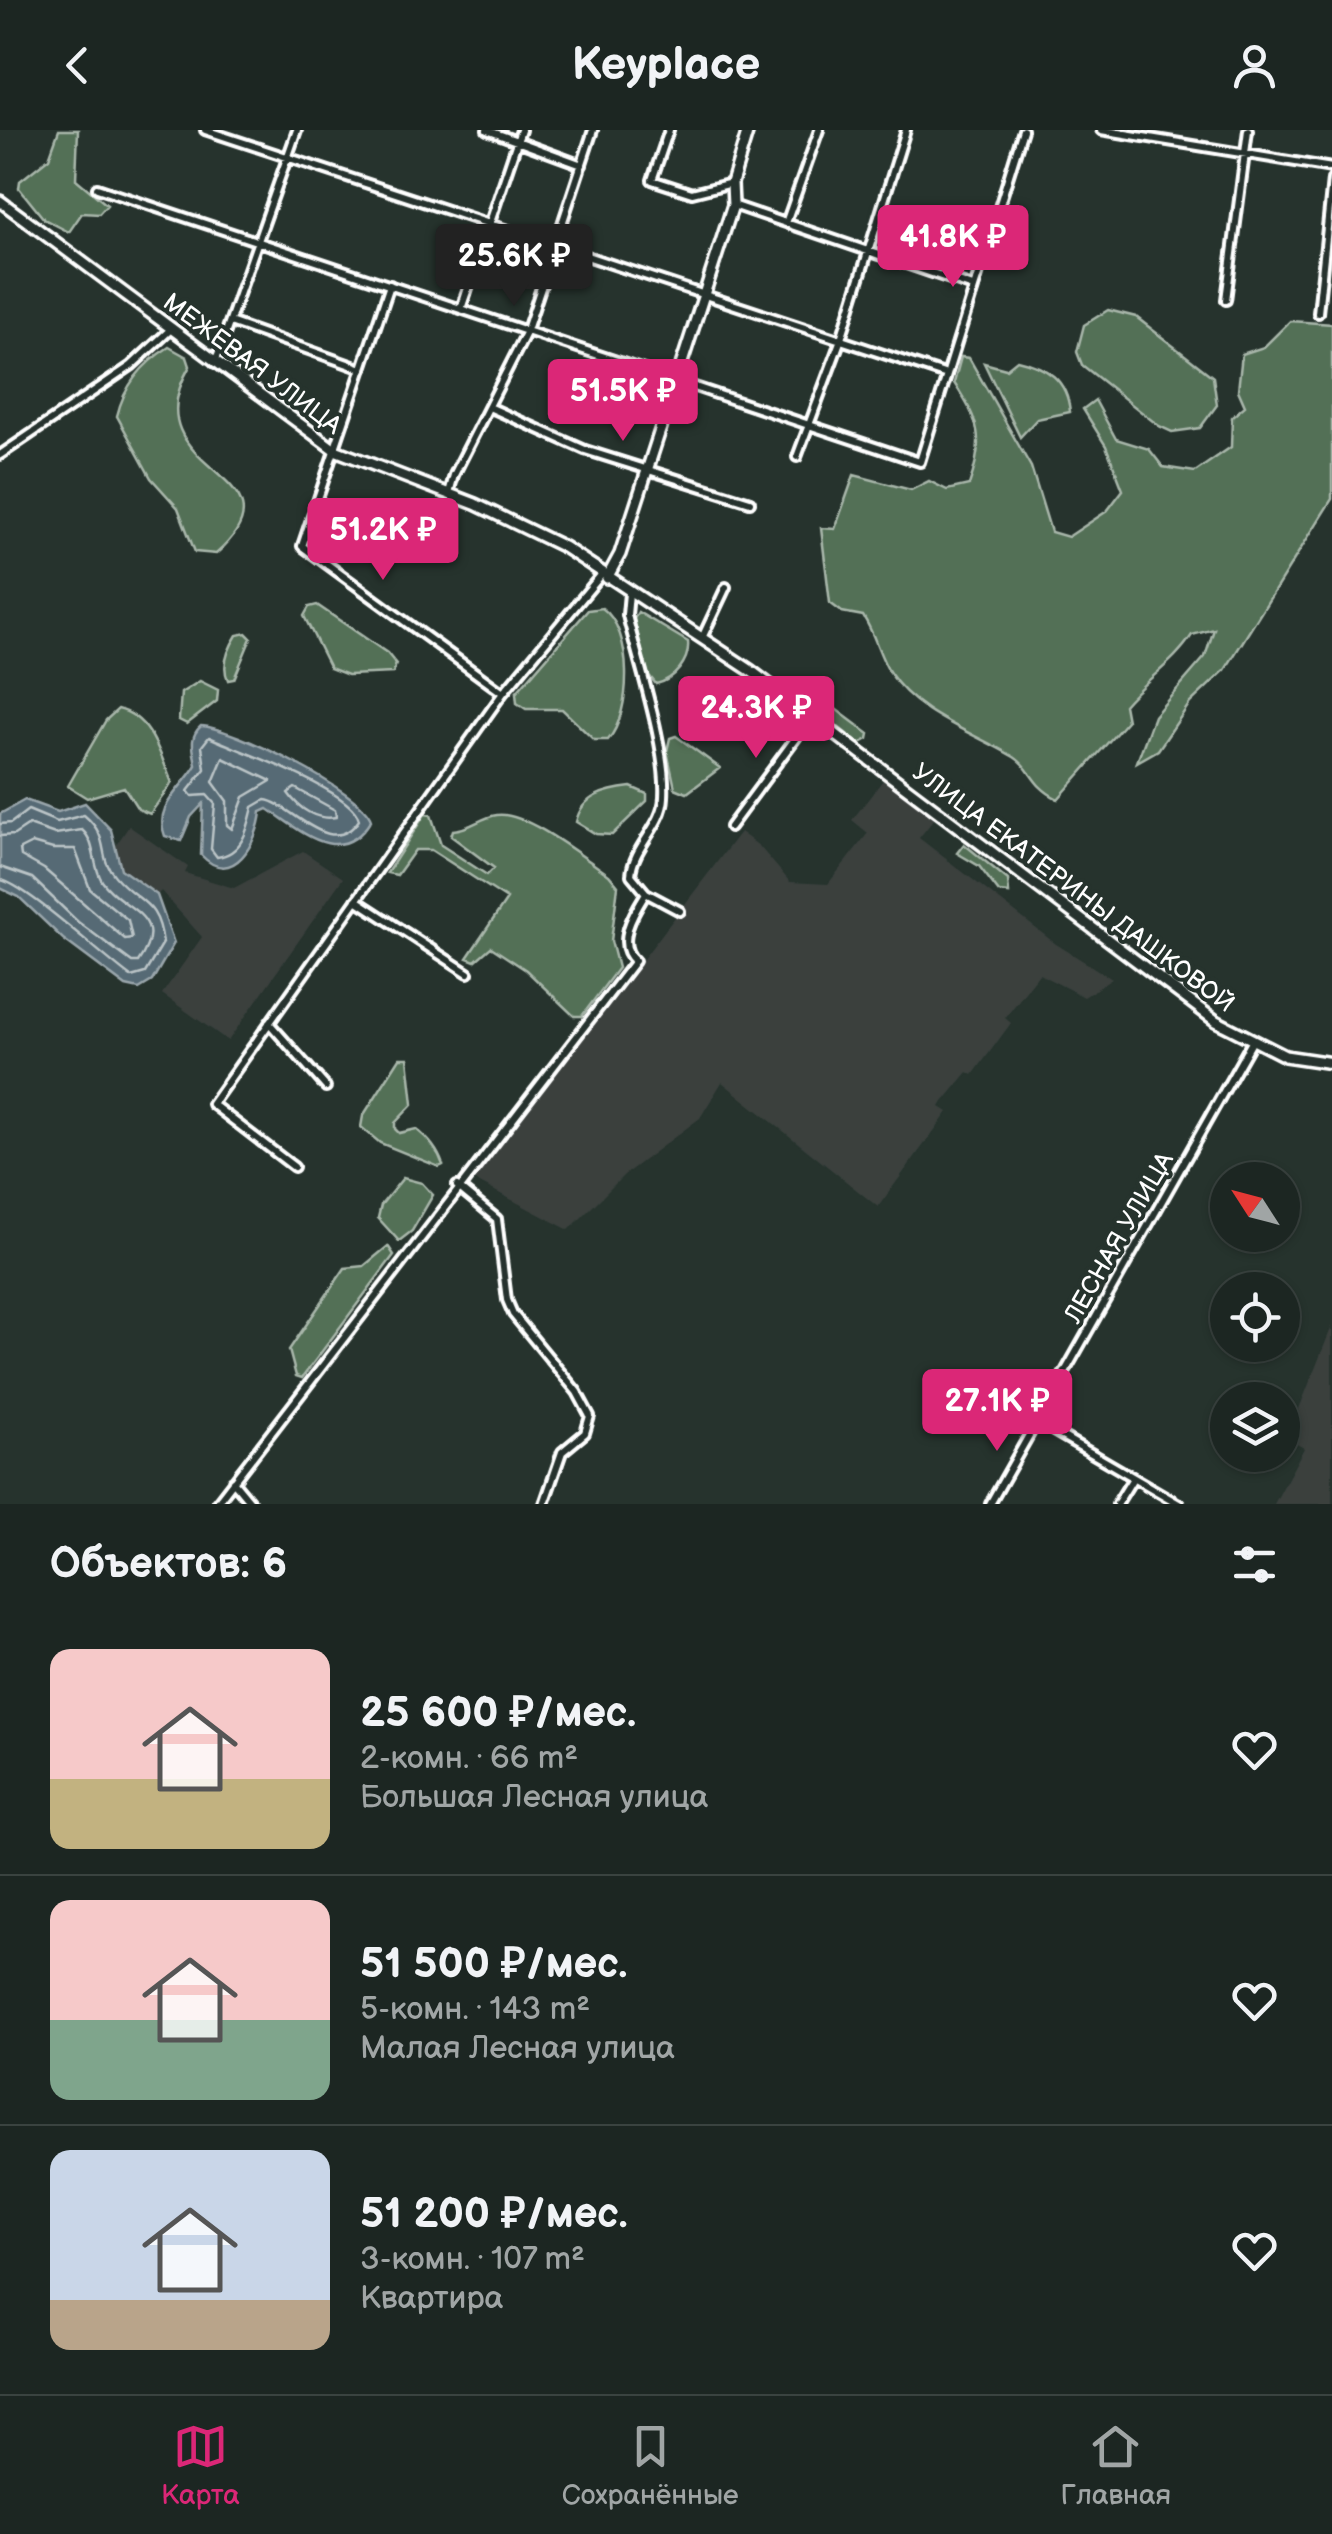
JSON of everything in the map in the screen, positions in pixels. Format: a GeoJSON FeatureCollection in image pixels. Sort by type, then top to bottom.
{"type":"FeatureCollection","features":[{"type":"Feature","properties":{"kind":"street"},"geometry":{"type":"LineString","coordinates":[[205,130],[947,375]]}},
{"type":"Feature","properties":{"kind":"street"},"geometry":{"type":"LineString","coordinates":[[215,363],[296,130]]}},
{"type":"Feature","properties":{"kind":"street"},"geometry":{"type":"LineString","coordinates":[[487,130],[582,165]]}},
{"type":"Feature","properties":{"kind":"street"},"geometry":{"type":"LineString","coordinates":[[461,309],[521,130]]}},
{"type":"Feature","properties":{"kind":"street"},"geometry":{"type":"LineString","coordinates":[[449,493],[454,475],[526,333],[593,130]]}},
{"type":"Feature","properties":{"kind":"street"},"geometry":{"type":"LineString","coordinates":[[669,130],[652,180],[692,193],[732,182]]}},
{"type":"Feature","properties":{"kind":"street"},"geometry":{"type":"LineString","coordinates":[[294,1167],[212,1104],[504,693],[605,576],[648,472],[678,379],[733,205],[732,182],[748,130]]}},
{"type":"Feature","properties":{"kind":"street"},"geometry":{"type":"LineString","coordinates":[[786,223],[819,130]]}},
{"type":"Feature","properties":{"kind":"street"},"geometry":{"type":"LineString","coordinates":[[797,457],[841,339],[906,130]]}},
{"type":"Feature","properties":{"kind":"street"},"geometry":{"type":"LineString","coordinates":[[96,188],[920,462],[1023,130]]}},
{"type":"Feature","properties":{"kind":"street"},"geometry":{"type":"LineString","coordinates":[[1102,130],[1332,168]]}},
{"type":"Feature","properties":{"kind":"street"},"geometry":{"type":"LineString","coordinates":[[1226,300],[1248,130]]}},
{"type":"Feature","properties":{"kind":"street"},"geometry":{"type":"LineString","coordinates":[[1318,313],[1332,180]]}},
{"type":"Feature","properties":{"kind":"street","name":"МЕЖЕВАЯ УЛИЦА"},"geometry":{"type":"LineString","coordinates":[[0,201],[335,450],[449,493],[564,548],[605,576]]}},
{"type":"Feature","properties":{"kind":"street"},"geometry":{"type":"LineString","coordinates":[[733,205],[973,287]]}},
{"type":"Feature","properties":{"kind":"street"},"geometry":{"type":"LineString","coordinates":[[390,285],[302,546],[504,693]]}},
{"type":"Feature","properties":{"kind":"street"},"geometry":{"type":"LineString","coordinates":[[230,322],[362,369]]}},
{"type":"Feature","properties":{"kind":"street"},"geometry":{"type":"LineString","coordinates":[[0,454],[130,366],[172,328]]}},
{"type":"Feature","properties":{"kind":"street"},"geometry":{"type":"LineString","coordinates":[[489,407],[584,450],[750,502]]}},
{"type":"Feature","properties":{"kind":"street","name":"УЛИЦА ЕКАТЕРИНЫ ДАШКОВОЙ"},"geometry":{"type":"LineString","coordinates":[[605,576],[812,716],[1216,1021],[1286,1056],[1332,1063]]}},
{"type":"Feature","properties":{"kind":"street"},"geometry":{"type":"LineString","coordinates":[[702,638],[726,587]]}},
{"type":"Feature","properties":{"kind":"street"},"geometry":{"type":"LineString","coordinates":[[629,593],[627,615],[660,758],[664,798],[661,812],[632,861],[632,874],[646,893],[680,911]]}},
{"type":"Feature","properties":{"kind":"street"},"geometry":{"type":"LineString","coordinates":[[730,827],[812,716]]}},
{"type":"Feature","properties":{"kind":"street"},"geometry":{"type":"LineString","coordinates":[[216,1504],[457,1186],[576,1043],[634,961],[625,944],[627,932],[646,893]]}},
{"type":"Feature","properties":{"kind":"street"},"geometry":{"type":"LineString","coordinates":[[356,900],[468,973]]}},
{"type":"Feature","properties":{"kind":"street"},"geometry":{"type":"LineString","coordinates":[[269,1022],[326,1087]]}},
{"type":"Feature","properties":{"kind":"street","name":"ЛЕСНАЯ УЛИЦА"},"geometry":{"type":"LineString","coordinates":[[990,1504],[1252,1042]]}},
{"type":"Feature","properties":{"kind":"street"},"geometry":{"type":"LineString","coordinates":[[457,1186],[497,1219],[507,1300],[513,1314],[578,1392],[590,1416],[585,1432],[562,1452],[544,1504]]}},
{"type":"Feature","properties":{"kind":"street"},"geometry":{"type":"LineString","coordinates":[[1036,1421],[1179,1504]]}},
{"type":"Feature","properties":{"kind":"street"},"geometry":{"type":"LineString","coordinates":[[1117,1504],[1133,1478]]}},
{"type":"Feature","properties":{"kind":"street"},"geometry":{"type":"LineString","coordinates":[[234,1481],[252,1504]]}},
{"type":"Feature","properties":{"kind":"shaded area"},"geometry":{"type":"Polygon","coordinates":[[[883,780],[935,818],[919,838],[1056,944],[1112,979],[1084,997],[1039,974],[1005,1018],[1011,1023],[973,1075],[968,1072],[943,1102],[940,1107],[948,1112],[878,1207],[722,1082],[700,1118],[624,1175],[569,1230],[474,1180],[740,832],[759,846],[790,882],[828,884],[868,833],[852,820],[883,780]]]}},
{"type":"Feature","properties":{"kind":"shaded area"},"geometry":{"type":"Polygon","coordinates":[[[129,826],[188,867],[185,873],[234,888],[303,851],[343,878],[228,1041],[162,994],[202,937],[161,891],[157,895],[121,869],[114,848],[129,826]]]}},
{"type":"Feature","properties":{"kind":"shaded area"},"geometry":{"type":"Polygon","coordinates":[[[1332,1326],[1332,1504],[1274,1504],[1291,1472],[1300,1472],[1304,1448],[1300,1446],[1300,1406],[1332,1326]]]}},
{"type":"Feature","properties":{"kind":"green space"},"geometry":{"type":"Polygon","coordinates":[[[59,130],[78,130],[76,179],[107,205],[99,214],[82,213],[69,232],[44,219],[19,188],[20,181],[49,158],[59,130]]]}},
{"type":"Feature","properties":{"kind":"green space"},"geometry":{"type":"Polygon","coordinates":[[[1108,310],[1136,317],[1213,377],[1217,405],[1200,428],[1172,432],[1159,426],[1082,365],[1077,352],[1084,325],[1108,310]]]}},
{"type":"Feature","properties":{"kind":"green space"},"geometry":{"type":"Polygon","coordinates":[[[1290,321],[1332,324],[1332,499],[1225,670],[1190,703],[1158,750],[1137,762],[1154,716],[1205,657],[1214,629],[1192,635],[1132,696],[1124,705],[1127,721],[1058,799],[1042,788],[1014,757],[930,711],[901,688],[863,616],[842,612],[830,603],[821,528],[835,529],[854,475],[911,490],[929,481],[947,490],[969,485],[978,443],[970,409],[954,383],[961,357],[969,358],[1031,467],[1051,532],[1068,537],[1107,511],[1123,490],[1106,446],[1083,409],[1095,400],[1116,439],[1149,449],[1163,467],[1195,472],[1231,447],[1232,417],[1245,406],[1238,390],[1242,354],[1264,347],[1290,321]]]}},
{"type":"Feature","properties":{"kind":"green space"},"geometry":{"type":"Polygon","coordinates":[[[169,347],[187,357],[190,366],[177,402],[180,430],[195,452],[232,487],[242,505],[239,527],[216,554],[195,552],[178,508],[151,478],[117,416],[136,376],[169,347]]]}},
{"type":"Feature","properties":{"kind":"green space"},"geometry":{"type":"Polygon","coordinates":[[[1017,360],[1054,376],[1065,391],[1070,412],[1037,419],[1020,437],[984,363],[1006,369],[1017,360]]]}},
{"type":"Feature","properties":{"kind":"green space"},"geometry":{"type":"Polygon","coordinates":[[[317,605],[387,653],[396,664],[393,673],[348,675],[330,668],[304,616],[309,607],[317,605]]]}},
{"type":"Feature","properties":{"kind":"green space"},"geometry":{"type":"Polygon","coordinates":[[[602,608],[620,634],[625,692],[622,711],[608,740],[594,740],[562,709],[526,709],[517,703],[516,693],[588,610],[602,608]]]}},
{"type":"Feature","properties":{"kind":"green space"},"geometry":{"type":"Polygon","coordinates":[[[638,612],[688,642],[680,669],[656,684],[647,673],[634,619],[638,612]]]}},
{"type":"Feature","properties":{"kind":"green space"},"geometry":{"type":"Polygon","coordinates":[[[246,633],[251,638],[234,679],[228,680],[228,651],[237,635],[246,633]]]}},
{"type":"Feature","properties":{"kind":"green space"},"geometry":{"type":"Polygon","coordinates":[[[200,681],[218,690],[217,701],[187,724],[179,720],[181,693],[200,681]]]}},
{"type":"Feature","properties":{"kind":"green space"},"geometry":{"type":"Polygon","coordinates":[[[826,707],[833,707],[869,734],[868,739],[859,744],[825,716],[826,707]]]}},
{"type":"Feature","properties":{"kind":"green space"},"geometry":{"type":"Polygon","coordinates":[[[118,709],[146,728],[172,783],[150,814],[138,809],[124,787],[87,798],[68,786],[106,720],[118,709]]]}},
{"type":"Feature","properties":{"kind":"green space"},"geometry":{"type":"Polygon","coordinates":[[[676,736],[720,768],[687,793],[675,788],[667,751],[670,738],[676,736]]]}},
{"type":"Feature","properties":{"kind":"green space"},"geometry":{"type":"Polygon","coordinates":[[[631,787],[647,794],[647,801],[612,835],[596,834],[576,822],[589,800],[604,792],[631,787]]]}},
{"type":"Feature","properties":{"kind":"green space"},"geometry":{"type":"Polygon","coordinates":[[[425,814],[431,815],[441,845],[487,875],[494,868],[451,836],[453,830],[491,816],[509,816],[554,837],[609,875],[618,886],[611,941],[618,968],[582,1016],[574,1016],[526,970],[491,947],[475,961],[467,958],[507,899],[431,850],[415,850],[397,875],[387,873],[425,814]]]}},
{"type":"Feature","properties":{"kind":"green space"},"geometry":{"type":"Polygon","coordinates":[[[964,844],[1008,880],[1009,893],[999,892],[979,866],[957,853],[964,844]]]}},
{"type":"Feature","properties":{"kind":"green space"},"geometry":{"type":"Polygon","coordinates":[[[400,1058],[408,1058],[413,1104],[395,1123],[395,1129],[399,1133],[416,1129],[421,1133],[438,1154],[443,1165],[439,1167],[380,1143],[361,1127],[363,1116],[400,1058]]]}},
{"type":"Feature","properties":{"kind":"green space"},"geometry":{"type":"Polygon","coordinates":[[[403,1178],[422,1183],[433,1195],[412,1231],[399,1241],[378,1218],[381,1205],[403,1178]]]}},
{"type":"Feature","properties":{"kind":"green space"},"geometry":{"type":"Polygon","coordinates":[[[388,1246],[394,1255],[302,1378],[296,1376],[289,1350],[345,1268],[364,1266],[388,1246]]]}},
{"type":"Feature","properties":{"kind":"water"},"geometry":{"type":"Polygon","coordinates":[[[201,726],[239,737],[294,762],[345,793],[371,820],[359,835],[334,844],[307,835],[268,809],[261,812],[255,836],[242,857],[223,867],[213,864],[201,855],[203,804],[191,817],[181,841],[165,836],[162,825],[171,798],[196,765],[193,740],[201,726]]]}},
{"type":"Feature","properties":{"kind":"water"},"geometry":{"type":"Polygon","coordinates":[[[25,800],[58,812],[85,803],[111,830],[121,869],[157,895],[174,943],[152,981],[139,989],[126,986],[63,939],[19,897],[0,888],[0,814],[25,800]]]}}]}
